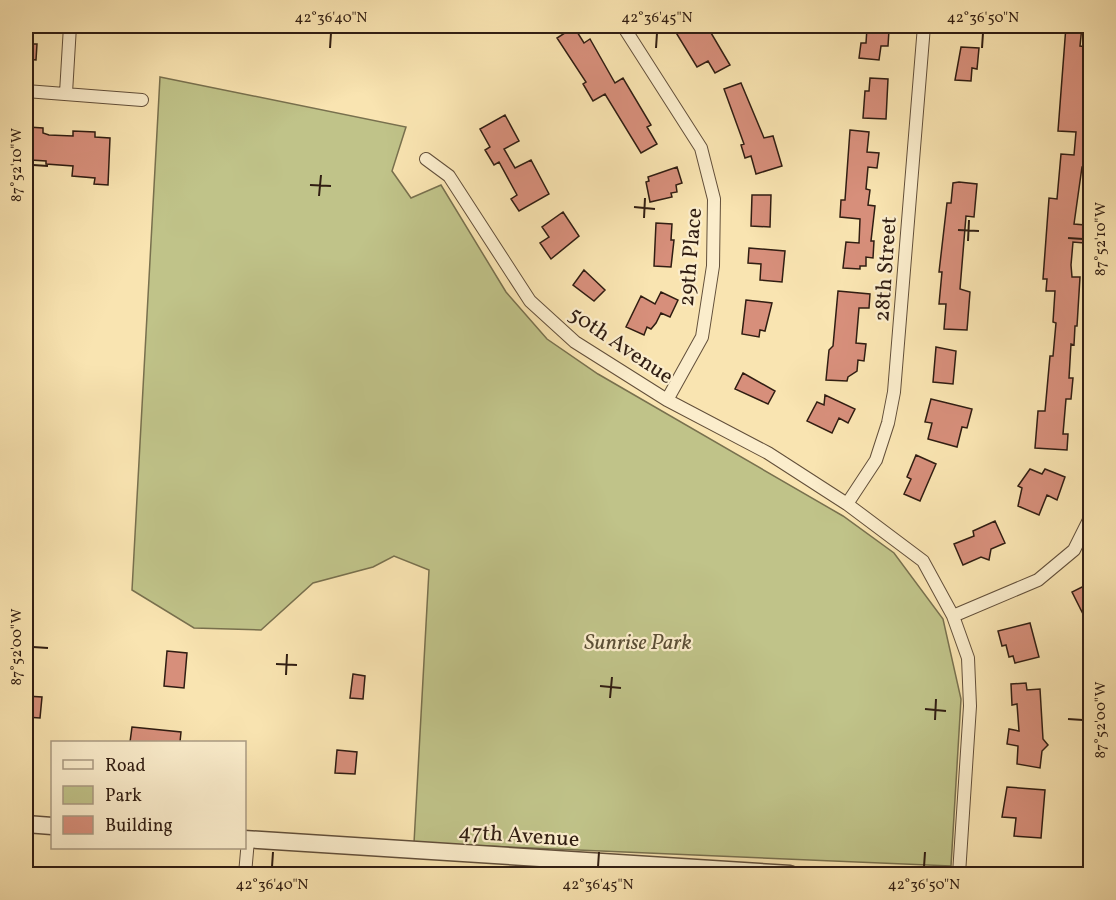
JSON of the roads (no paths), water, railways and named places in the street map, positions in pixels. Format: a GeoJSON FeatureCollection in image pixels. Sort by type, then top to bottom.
{"type":"FeatureCollection","features":[{"type":"Feature","properties":{"kind":"street"},"geometry":{"type":"LineString","coordinates":[[66,93],[70,26]]}},
{"type":"Feature","properties":{"kind":"street","name":"29th Place"},"geometry":{"type":"LineString","coordinates":[[623,26],[701,148],[714,199],[713,266],[702,337],[667,400]]}},
{"type":"Feature","properties":{"kind":"street","name":"28th Street"},"geometry":{"type":"LineString","coordinates":[[847,504],[876,460],[888,423],[894,392],[924,26]]}},
{"type":"Feature","properties":{"kind":"street"},"geometry":{"type":"LineString","coordinates":[[26,91],[142,100]]}},
{"type":"Feature","properties":{"kind":"street","name":"50th Avenue"},"geometry":{"type":"LineString","coordinates":[[426,159],[449,176],[530,301],[575,342],[667,400],[768,453],[847,504],[923,561],[953,616],[968,658],[970,706],[959,874]]}},
{"type":"Feature","properties":{"kind":"street"},"geometry":{"type":"LineString","coordinates":[[953,616],[1038,580],[1074,550],[1090,518]]}},
{"type":"Feature","properties":{"kind":"street"},"geometry":{"type":"LineString","coordinates":[[26,824],[51,826]]}},
{"type":"Feature","properties":{"kind":"street","name":"47th Avenue"},"geometry":{"type":"LineString","coordinates":[[246,839],[790,874]]}},
{"type":"Feature","properties":{"kind":"street"},"geometry":{"type":"LineString","coordinates":[[245,874],[246,849]]}},
{"type":"Feature","properties":{"kind":"park label","name":"Sunrise Park"},"geometry":{"type":"Point","coordinates":[638,641]}}]}
